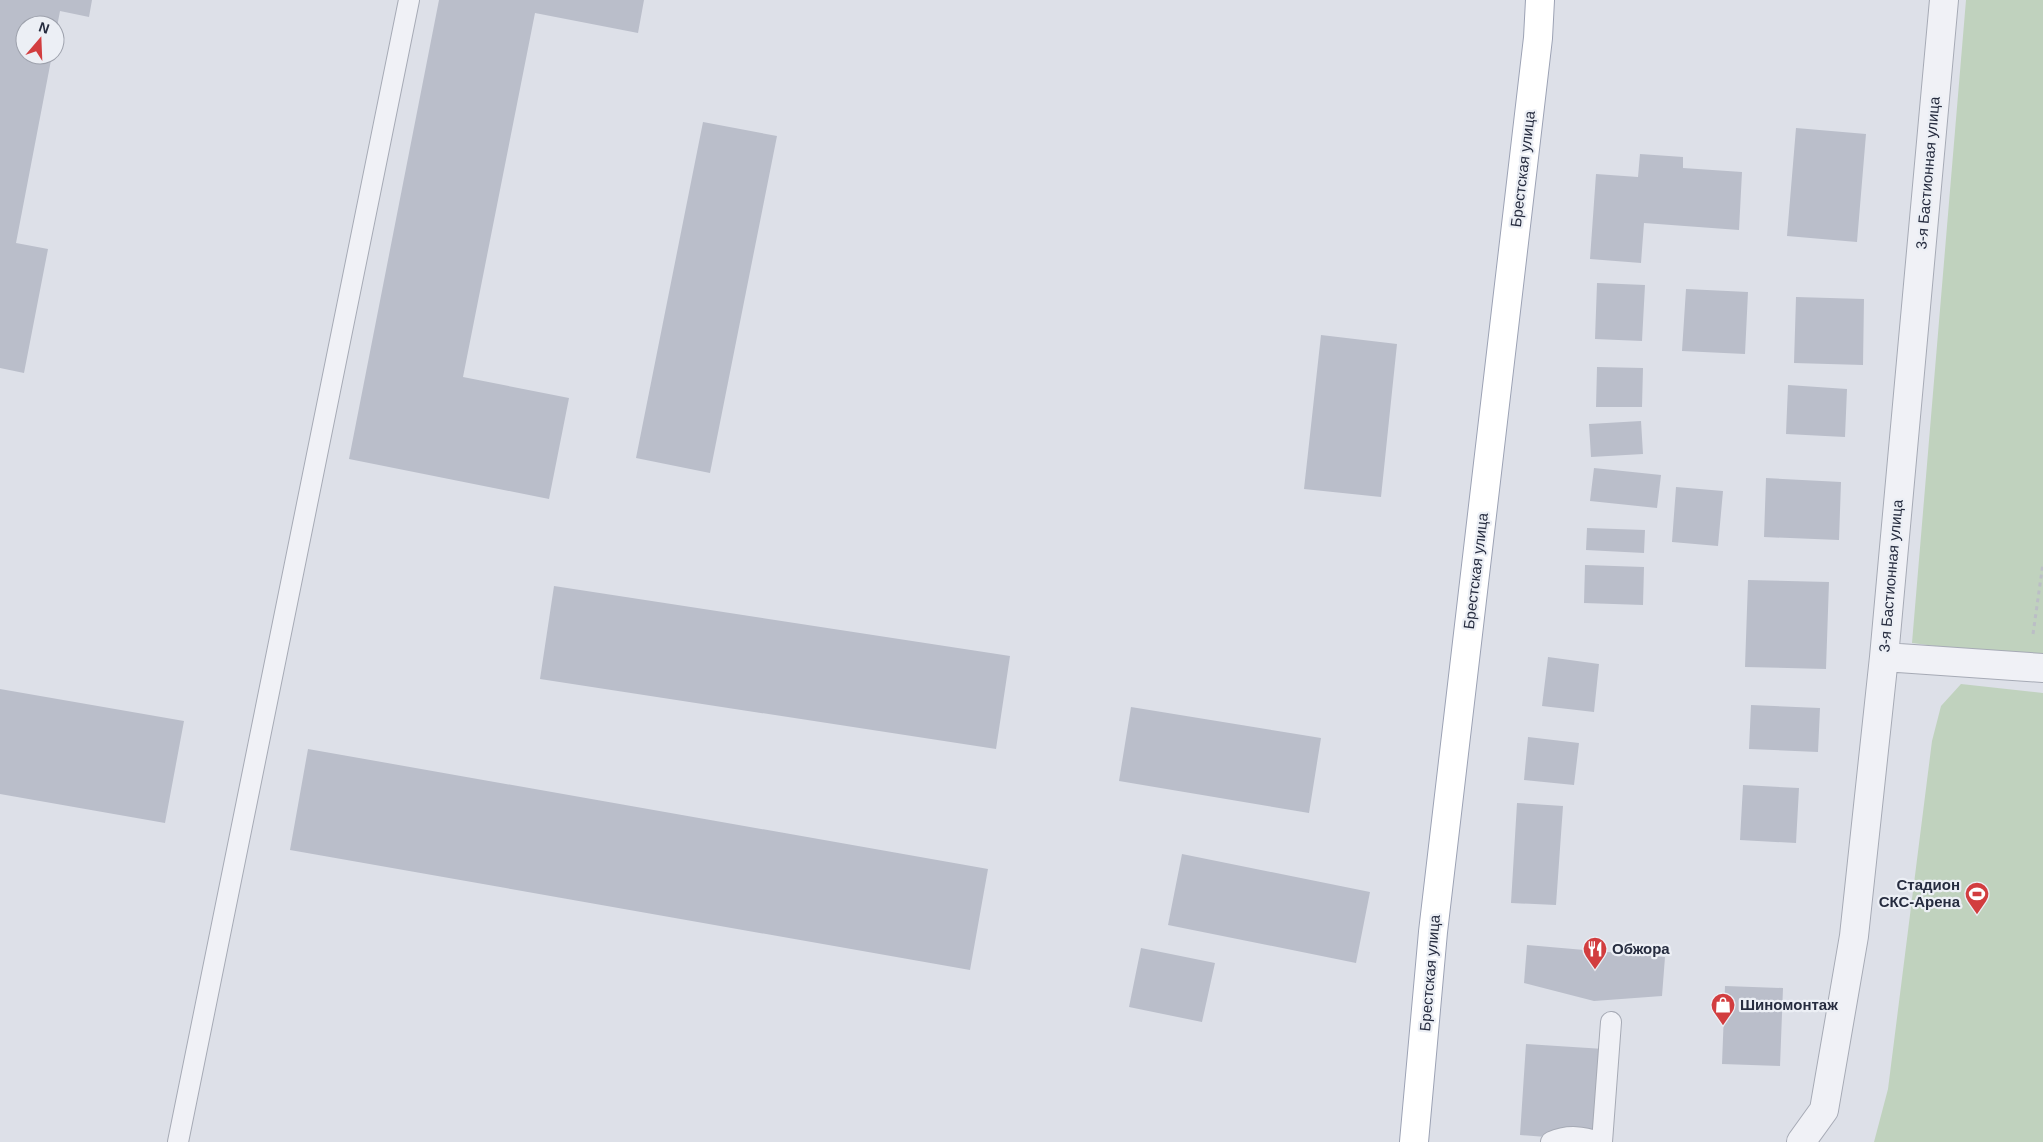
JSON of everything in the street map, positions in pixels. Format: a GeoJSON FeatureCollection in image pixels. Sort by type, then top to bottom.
{"type":"FeatureCollection","features":[{"type":"Feature","properties":{"kind":"main road","name":"Брестская улица"},"geometry":{"type":"LineString","coordinates":[[1414,1142],[1433,932],[1536,57],[1540,0]]}},
{"type":"Feature","properties":{"kind":"street","name":"3-я Бастионная улица"},"geometry":{"type":"LineString","coordinates":[[1800,1142],[1824,1110],[1854,936],[1884,657],[1944,0]]}},
{"type":"Feature","properties":{"kind":"street"},"geometry":{"type":"LineString","coordinates":[[1884,657],[2036,668]]}},
{"type":"Feature","properties":{"kind":"lane"},"geometry":{"type":"LineString","coordinates":[[178,1142],[409,0]]}},
{"type":"Feature","properties":{"kind":"lane"},"geometry":{"type":"LineString","coordinates":[[1552,1142],[1562,1137],[1582,1136],[1601,1142],[1611,1022]]}},
{"type":"Feature","properties":{"kind":"path"},"geometry":{"type":"LineString","coordinates":[[2036,668],[2043,563]]}},
{"type":"Feature","properties":{"kind":"green space"},"geometry":{"type":"Polygon","coordinates":[[[1966,0],[2043,0],[2043,660],[1912,643],[1966,0]]]}},
{"type":"Feature","properties":{"kind":"green space","name":"Стадион СКС-Арена"},"geometry":{"type":"Polygon","coordinates":[[[1961,684],[2043,693],[2043,1142],[1874,1142],[1888,1089],[1932,741],[1941,706],[1961,684]]]}},
{"type":"Feature","properties":{"kind":"building"},"geometry":{"type":"Polygon","coordinates":[[[0,0],[92,0],[89,17],[60,11],[59,15],[15,15],[15,65],[50,65],[16,243],[48,249],[24,373],[0,368],[0,0]]]}},
{"type":"Feature","properties":{"kind":"building"},"geometry":{"type":"Polygon","coordinates":[[[439,0],[644,0],[638,33],[535,13],[463,377],[569,398],[549,499],[349,459],[439,0]]]}},
{"type":"Feature","properties":{"kind":"building"},"geometry":{"type":"Polygon","coordinates":[[[703,122],[777,136],[710,473],[636,458],[703,122]]]}},
{"type":"Feature","properties":{"kind":"building"},"geometry":{"type":"Polygon","coordinates":[[[1796,128],[1866,134],[1857,242],[1787,236],[1796,128]]]}},
{"type":"Feature","properties":{"kind":"building"},"geometry":{"type":"Polygon","coordinates":[[[1640,154],[1683,157],[1683,168],[1742,172],[1739,230],[1644,223],[1641,263],[1590,259],[1596,174],[1638,177],[1640,154]]]}},
{"type":"Feature","properties":{"kind":"building"},"geometry":{"type":"Polygon","coordinates":[[[1597,283],[1645,285],[1642,341],[1595,339],[1597,283]]]}},
{"type":"Feature","properties":{"kind":"building"},"geometry":{"type":"Polygon","coordinates":[[[1686,289],[1748,292],[1745,354],[1682,351],[1686,289]]]}},
{"type":"Feature","properties":{"kind":"building"},"geometry":{"type":"Polygon","coordinates":[[[1796,297],[1864,299],[1863,365],[1794,363],[1796,297]]]}},
{"type":"Feature","properties":{"kind":"building"},"geometry":{"type":"Polygon","coordinates":[[[1321,335],[1397,344],[1381,497],[1304,489],[1321,335]]]}},
{"type":"Feature","properties":{"kind":"building"},"geometry":{"type":"Polygon","coordinates":[[[1597,367],[1643,368],[1642,407],[1596,407],[1597,367]]]}},
{"type":"Feature","properties":{"kind":"building"},"geometry":{"type":"Polygon","coordinates":[[[1788,385],[1847,389],[1845,437],[1786,434],[1788,385]]]}},
{"type":"Feature","properties":{"kind":"building"},"geometry":{"type":"Polygon","coordinates":[[[1641,421],[1643,454],[1591,457],[1589,424],[1641,421]]]}},
{"type":"Feature","properties":{"kind":"building"},"geometry":{"type":"Polygon","coordinates":[[[1594,468],[1661,475],[1657,508],[1590,501],[1594,468]]]}},
{"type":"Feature","properties":{"kind":"building"},"geometry":{"type":"Polygon","coordinates":[[[1766,478],[1841,482],[1839,540],[1764,537],[1766,478]]]}},
{"type":"Feature","properties":{"kind":"building"},"geometry":{"type":"Polygon","coordinates":[[[1676,487],[1723,491],[1718,546],[1672,542],[1676,487]]]}},
{"type":"Feature","properties":{"kind":"building"},"geometry":{"type":"Polygon","coordinates":[[[1587,528],[1645,530],[1644,553],[1586,550],[1587,528]]]}},
{"type":"Feature","properties":{"kind":"building"},"geometry":{"type":"Polygon","coordinates":[[[1585,565],[1644,567],[1643,605],[1584,603],[1585,565]]]}},
{"type":"Feature","properties":{"kind":"building"},"geometry":{"type":"Polygon","coordinates":[[[1748,580],[1829,582],[1826,669],[1745,667],[1748,580]]]}},
{"type":"Feature","properties":{"kind":"building"},"geometry":{"type":"Polygon","coordinates":[[[554,586],[1010,656],[996,749],[540,679],[554,586]]]}},
{"type":"Feature","properties":{"kind":"building"},"geometry":{"type":"Polygon","coordinates":[[[1548,657],[1599,664],[1594,712],[1542,706],[1548,657]]]}},
{"type":"Feature","properties":{"kind":"building"},"geometry":{"type":"Polygon","coordinates":[[[0,689],[184,721],[165,823],[0,794],[0,689]]]}},
{"type":"Feature","properties":{"kind":"building"},"geometry":{"type":"Polygon","coordinates":[[[1751,705],[1820,708],[1818,752],[1749,749],[1751,705]]]}},
{"type":"Feature","properties":{"kind":"building"},"geometry":{"type":"Polygon","coordinates":[[[1131,707],[1321,738],[1309,813],[1119,781],[1131,707]]]}},
{"type":"Feature","properties":{"kind":"building"},"geometry":{"type":"Polygon","coordinates":[[[1528,737],[1579,743],[1574,785],[1524,780],[1528,737]]]}},
{"type":"Feature","properties":{"kind":"building"},"geometry":{"type":"Polygon","coordinates":[[[308,749],[988,869],[970,970],[290,850],[308,749]]]}},
{"type":"Feature","properties":{"kind":"building"},"geometry":{"type":"Polygon","coordinates":[[[1743,785],[1799,788],[1796,843],[1740,840],[1743,785]]]}},
{"type":"Feature","properties":{"kind":"building"},"geometry":{"type":"Polygon","coordinates":[[[1517,803],[1563,806],[1556,905],[1511,903],[1517,803]]]}},
{"type":"Feature","properties":{"kind":"building"},"geometry":{"type":"Polygon","coordinates":[[[1182,854],[1370,892],[1356,963],[1168,925],[1182,854]]]}},
{"type":"Feature","properties":{"kind":"building","name":"Обжора"},"geometry":{"type":"Polygon","coordinates":[[[1527,945],[1665,957],[1662,996],[1594,1001],[1524,983],[1527,945]]]}},
{"type":"Feature","properties":{"kind":"building"},"geometry":{"type":"Polygon","coordinates":[[[1141,948],[1215,963],[1202,1022],[1129,1007],[1141,948]]]}},
{"type":"Feature","properties":{"kind":"building"},"geometry":{"type":"Polygon","coordinates":[[[1725,986],[1783,988],[1780,1066],[1722,1064],[1725,986]]]}},
{"type":"Feature","properties":{"kind":"building"},"geometry":{"type":"Polygon","coordinates":[[[1526,1044],[1604,1049],[1597,1141],[1520,1135],[1526,1044]]]}},
{"type":"Feature","properties":{"kind":"place","name":"Стадион СКС-Арена"},"geometry":{"type":"Point","coordinates":[1977,915]}},
{"type":"Feature","properties":{"kind":"place","name":"Обжора"},"geometry":{"type":"Point","coordinates":[1595,970]}},
{"type":"Feature","properties":{"kind":"place","name":"Шиномонтаж"},"geometry":{"type":"Point","coordinates":[1723,1026]}}]}
